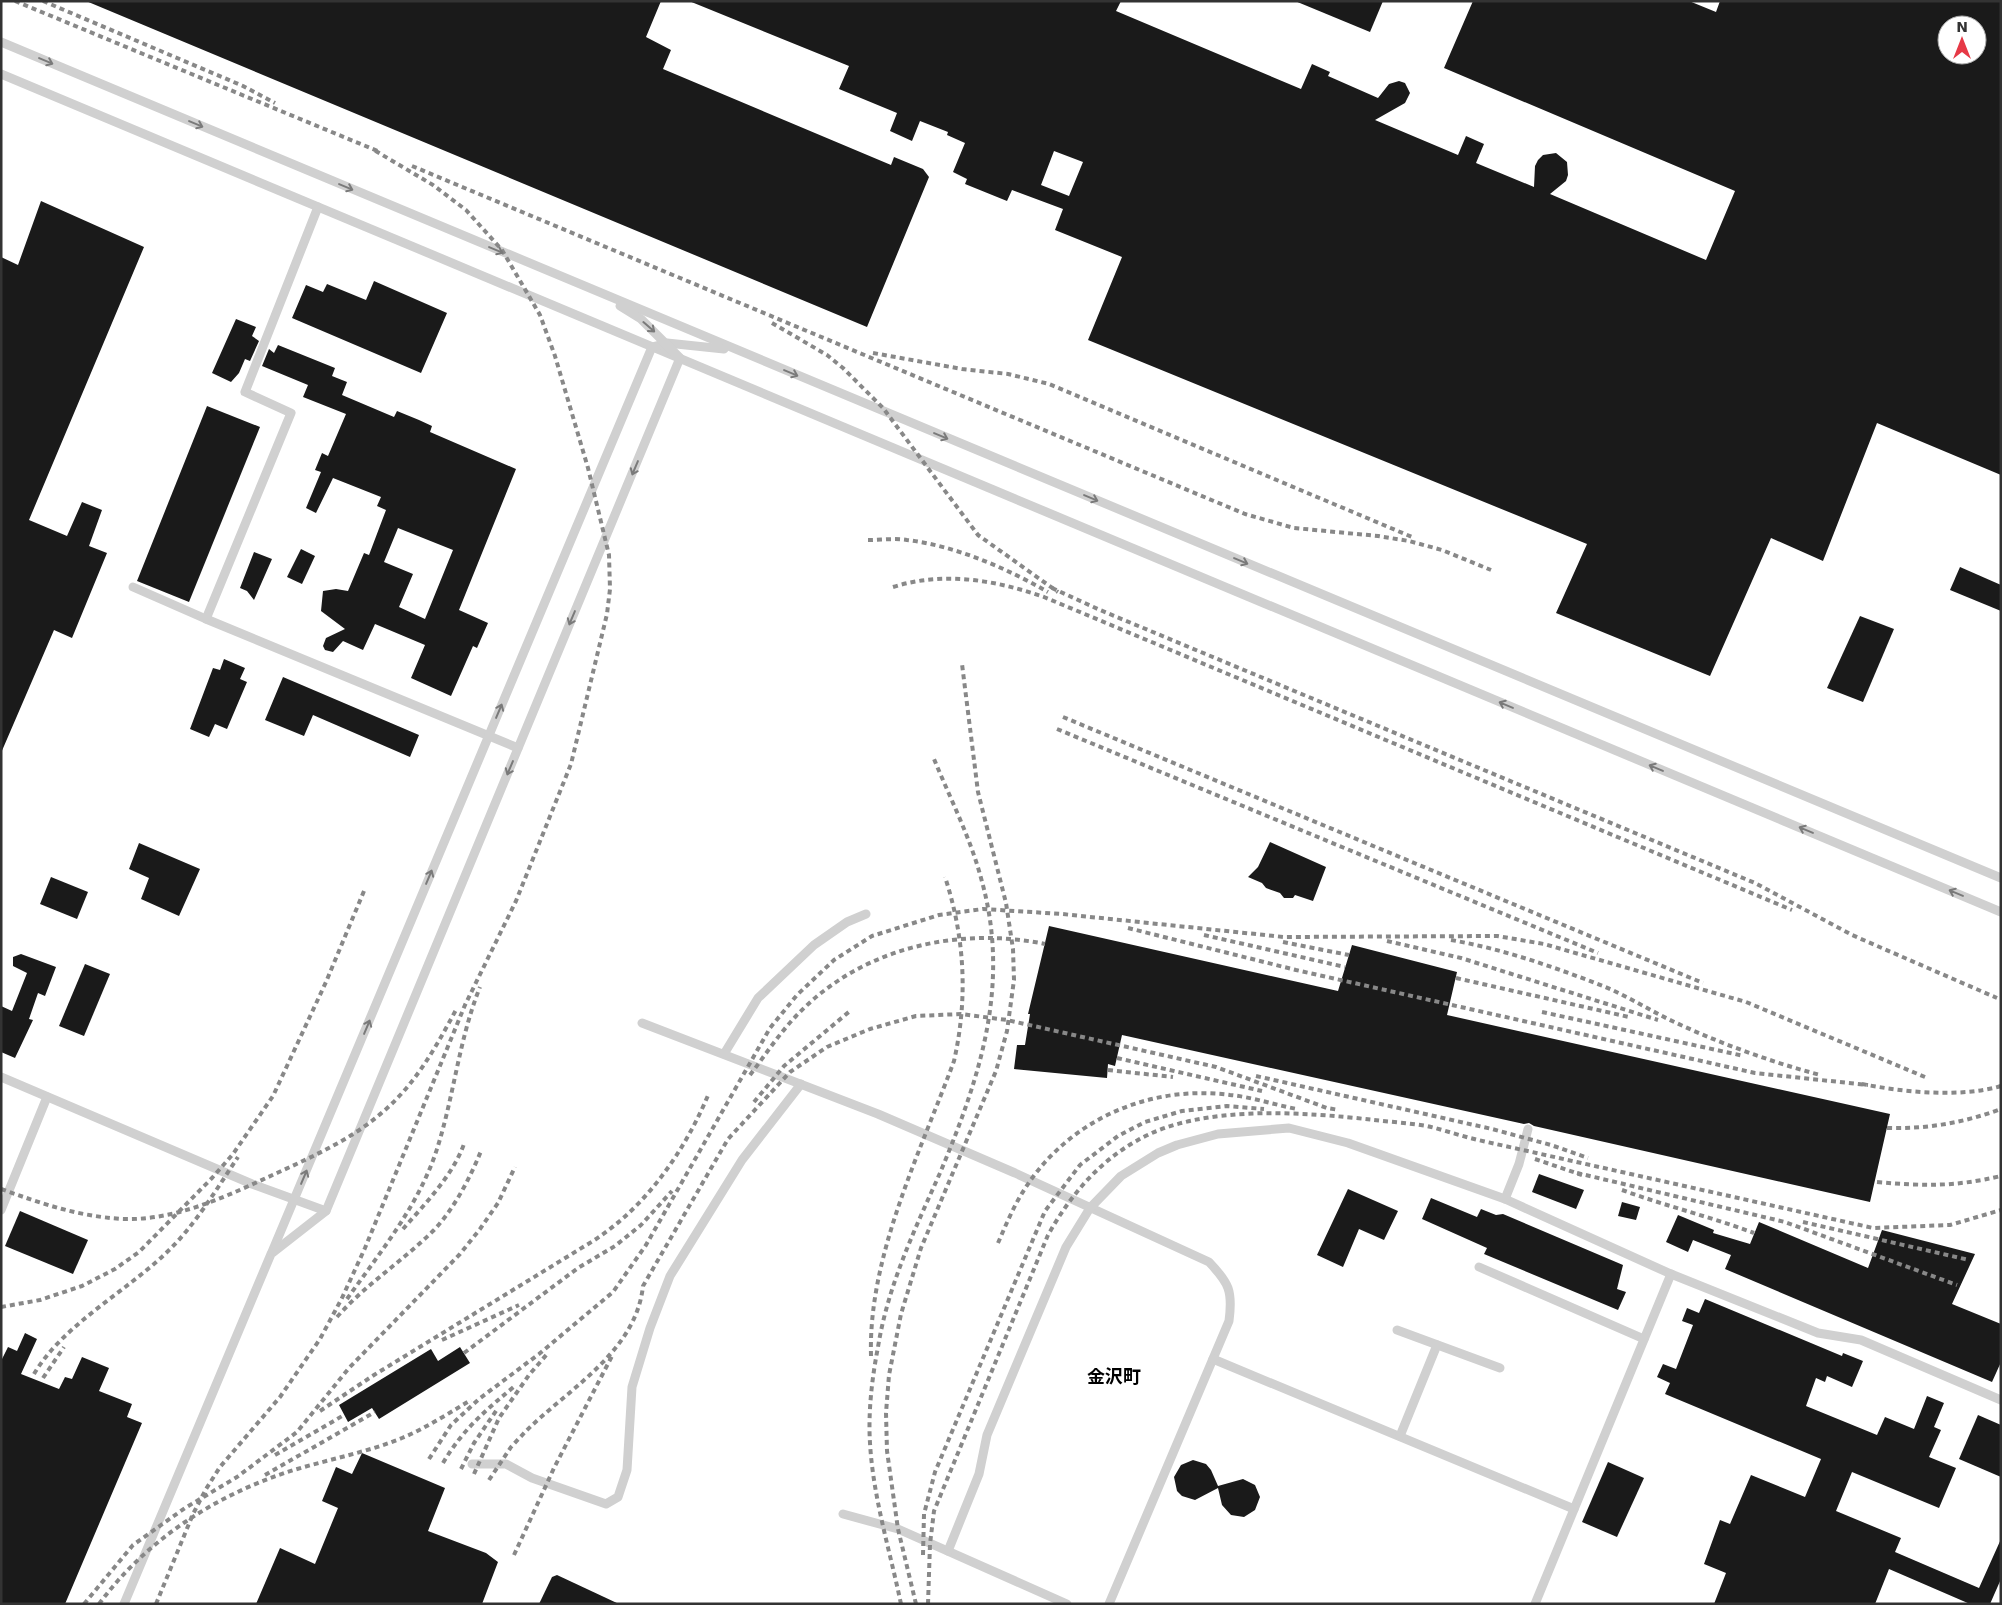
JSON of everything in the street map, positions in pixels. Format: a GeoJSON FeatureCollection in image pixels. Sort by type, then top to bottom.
{"type":"FeatureCollection","features":[{"type":"Feature","properties":{"kind":"lane"},"geometry":{"type":"LineString","coordinates":[[1,42],[2001,878]]}},
{"type":"Feature","properties":{"kind":"lane"},"geometry":{"type":"LineString","coordinates":[[1,74],[2001,912]]}},
{"type":"Feature","properties":{"kind":"lane"},"geometry":{"type":"LineString","coordinates":[[206,619],[291,413],[245,392],[318,207]]}},
{"type":"Feature","properties":{"kind":"lane"},"geometry":{"type":"LineString","coordinates":[[594,291],[641,319],[680,358]]}},
{"type":"Feature","properties":{"kind":"lane"},"geometry":{"type":"LineString","coordinates":[[652,347],[667,344],[712,347],[746,354]]}},
{"type":"Feature","properties":{"kind":"lane"},"geometry":{"type":"LineString","coordinates":[[124,1604],[652,347]]}},
{"type":"Feature","properties":{"kind":"lane"},"geometry":{"type":"LineString","coordinates":[[271,1254],[326,1211],[680,358]]}},
{"type":"Feature","properties":{"kind":"lane"},"geometry":{"type":"LineString","coordinates":[[133,587],[518,748]]}},
{"type":"Feature","properties":{"kind":"lane"},"geometry":{"type":"LineString","coordinates":[[724,1054],[758,998],[814,945],[847,922],[866,914]]}},
{"type":"Feature","properties":{"kind":"lane"},"geometry":{"type":"LineString","coordinates":[[642,1023],[802,1084],[972,1154],[1209,1262],[1222,1275],[1229,1286],[1231,1304],[1229,1320],[1109,1604]]}},
{"type":"Feature","properties":{"kind":"lane"},"geometry":{"type":"LineString","coordinates":[[1,1077],[252,1184],[326,1211]]}},
{"type":"Feature","properties":{"kind":"lane"},"geometry":{"type":"LineString","coordinates":[[472,1464],[506,1464],[532,1478],[606,1504],[618,1497],[627,1470],[632,1387],[650,1328],[670,1276],[742,1160],[802,1084]]}},
{"type":"Feature","properties":{"kind":"lane"},"geometry":{"type":"LineString","coordinates":[[1,1210],[48,1098]]}},
{"type":"Feature","properties":{"kind":"lane"},"geometry":{"type":"LineString","coordinates":[[948,1552],[979,1474],[987,1435],[1066,1247],[1090,1208],[1121,1176],[1158,1153],[1177,1145],[1218,1134],[1289,1128],[1348,1143],[1505,1199],[1671,1274],[1818,1333],[1861,1340],[2001,1400]]}},
{"type":"Feature","properties":{"kind":"lane"},"geometry":{"type":"LineString","coordinates":[[1505,1199],[1519,1164],[1528,1129]]}},
{"type":"Feature","properties":{"kind":"lane"},"geometry":{"type":"LineString","coordinates":[[1480,1267],[1644,1339]]}},
{"type":"Feature","properties":{"kind":"lane"},"geometry":{"type":"LineString","coordinates":[[1535,1604],[1671,1274]]}},
{"type":"Feature","properties":{"kind":"lane"},"geometry":{"type":"LineString","coordinates":[[1397,1330],[1500,1368]]}},
{"type":"Feature","properties":{"kind":"lane"},"geometry":{"type":"LineString","coordinates":[[1400,1436],[1437,1345]]}},
{"type":"Feature","properties":{"kind":"lane"},"geometry":{"type":"LineString","coordinates":[[1212,1359],[1574,1509]]}},
{"type":"Feature","properties":{"kind":"lane"},"geometry":{"type":"LineString","coordinates":[[844,1514],[898,1529],[1067,1604]]}},
{"type":"Feature","properties":{"kind":"building"},"geometry":{"type":"Polygon","coordinates":[[[86,1],[661,1],[646,37],[671,50],[663,69],[891,165],[894,157],[923,169],[929,177],[867,327],[86,1]]]}},
{"type":"Feature","properties":{"kind":"building"},"geometry":{"type":"Polygon","coordinates":[[[689,1],[1121,1],[1116,11],[1301,89],[1312,64],[1330,72],[1328,76],[1378,98],[1389,84],[1399,81],[1405,83],[1410,93],[1405,103],[1375,120],[1458,155],[1466,136],[1484,144],[1476,163],[1534,187],[1535,166],[1538,160],[1543,155],[1556,153],[1567,162],[1568,175],[1566,181],[1550,194],[1706,260],[1735,191],[1444,68],[1473,1],[1689,1],[1716,12],[1720,1],[2001,1],[2001,475],[1877,423],[1823,561],[1771,538],[1710,676],[1556,613],[1587,544],[1088,340],[1122,257],[1055,230],[1063,209],[1012,190],[1007,201],[965,184],[967,179],[953,172],[965,143],[947,135],[948,132],[920,121],[912,141],[890,131],[897,113],[839,89],[849,66],[689,1]],[[1054,151],[1041,185],[1069,196],[1083,162],[1054,151]]]}},
{"type":"Feature","properties":{"kind":"building"},"geometry":{"type":"Polygon","coordinates":[[[1295,1],[1383,1],[1370,32],[1295,1]]]}},
{"type":"Feature","properties":{"kind":"building"},"geometry":{"type":"Polygon","coordinates":[[[41,201],[144,247],[29,520],[67,536],[82,502],[102,510],[89,546],[107,553],[72,638],[54,630],[1,753],[1,257],[18,265],[41,201]]]}},
{"type":"Feature","properties":{"kind":"building"},"geometry":{"type":"Polygon","coordinates":[[[374,281],[447,313],[421,373],[292,318],[306,285],[323,292],[327,284],[366,300],[374,281]]]}},
{"type":"Feature","properties":{"kind":"building"},"geometry":{"type":"Polygon","coordinates":[[[236,319],[256,327],[252,336],[259,341],[250,361],[245,359],[239,373],[231,382],[212,373],[236,319]]]}},
{"type":"Feature","properties":{"kind":"building"},"geometry":{"type":"Polygon","coordinates":[[[278,345],[335,368],[332,376],[347,382],[342,395],[394,417],[397,411],[419,420],[432,426],[430,432],[516,469],[459,610],[488,623],[477,648],[473,646],[451,696],[411,678],[425,645],[375,624],[363,650],[343,641],[333,652],[325,650],[323,646],[326,638],[345,629],[321,611],[323,591],[336,589],[348,591],[364,553],[369,555],[386,510],[377,506],[381,497],[333,478],[316,513],[306,508],[321,472],[315,470],[322,453],[328,456],[346,414],[303,397],[308,385],[262,366],[269,349],[274,353],[278,345]],[[398,528],[384,562],[413,574],[399,607],[425,619],[453,550],[398,528]]]}},
{"type":"Feature","properties":{"kind":"building"},"geometry":{"type":"Polygon","coordinates":[[[207,406],[260,427],[189,602],[137,581],[207,406]]]}},
{"type":"Feature","properties":{"kind":"building"},"geometry":{"type":"Polygon","coordinates":[[[301,549],[315,556],[302,584],[287,577],[301,549]]]}},
{"type":"Feature","properties":{"kind":"building"},"geometry":{"type":"Polygon","coordinates":[[[254,552],[272,559],[254,600],[247,591],[240,588],[254,552]]]}},
{"type":"Feature","properties":{"kind":"building"},"geometry":{"type":"Polygon","coordinates":[[[1960,567],[2001,585],[2001,611],[1950,590],[1960,567]]]}},
{"type":"Feature","properties":{"kind":"building"},"geometry":{"type":"Polygon","coordinates":[[[1860,616],[1894,629],[1863,702],[1827,688],[1860,616]]]}},
{"type":"Feature","properties":{"kind":"building"},"geometry":{"type":"Polygon","coordinates":[[[224,659],[245,668],[240,679],[247,682],[227,729],[215,724],[209,737],[190,729],[213,668],[220,670],[224,659]]]}},
{"type":"Feature","properties":{"kind":"building"},"geometry":{"type":"Polygon","coordinates":[[[283,677],[419,735],[410,757],[313,715],[304,736],[265,720],[283,677]]]}},
{"type":"Feature","properties":{"kind":"building"},"geometry":{"type":"Polygon","coordinates":[[[1270,842],[1326,867],[1313,901],[1295,895],[1293,898],[1284,898],[1280,893],[1266,888],[1262,883],[1248,877],[1258,867],[1270,842]]]}},
{"type":"Feature","properties":{"kind":"building"},"geometry":{"type":"Polygon","coordinates":[[[139,843],[200,869],[179,916],[141,899],[149,878],[129,869],[139,843]]]}},
{"type":"Feature","properties":{"kind":"building"},"geometry":{"type":"Polygon","coordinates":[[[51,877],[88,892],[77,919],[40,904],[51,877]]]}},
{"type":"Feature","properties":{"kind":"building"},"geometry":{"type":"Polygon","coordinates":[[[1049,926],[1338,991],[1352,945],[1457,972],[1447,1015],[1890,1114],[1870,1202],[1534,1126],[1529,1123],[1524,1124],[1122,1035],[1115,1066],[1108,1064],[1107,1078],[1014,1069],[1017,1045],[1025,1045],[1030,1014],[1028,1014],[1049,926]]]}},
{"type":"Feature","properties":{"kind":"building"},"geometry":{"type":"Polygon","coordinates":[[[21,954],[56,967],[45,996],[38,993],[29,1019],[33,1020],[15,1058],[1,1052],[1,1006],[12,1011],[27,973],[13,966],[13,957],[21,954]]]}},
{"type":"Feature","properties":{"kind":"building"},"geometry":{"type":"Polygon","coordinates":[[[85,964],[110,974],[84,1036],[59,1026],[85,964]]]}},
{"type":"Feature","properties":{"kind":"building"},"geometry":{"type":"Polygon","coordinates":[[[1539,1174],[1584,1190],[1576,1209],[1532,1192],[1539,1174]]]}},
{"type":"Feature","properties":{"kind":"building"},"geometry":{"type":"Polygon","coordinates":[[[1348,1189],[1398,1211],[1384,1240],[1359,1229],[1343,1267],[1317,1255],[1348,1189]]]}},
{"type":"Feature","properties":{"kind":"building"},"geometry":{"type":"Polygon","coordinates":[[[1431,1198],[1477,1217],[1481,1209],[1496,1215],[1503,1214],[1623,1265],[1617,1289],[1626,1292],[1618,1310],[1484,1254],[1487,1248],[1422,1219],[1431,1198]]]}},
{"type":"Feature","properties":{"kind":"building"},"geometry":{"type":"Polygon","coordinates":[[[1622,1202],[1640,1207],[1636,1220],[1618,1216],[1622,1202]]]}},
{"type":"Feature","properties":{"kind":"building"},"geometry":{"type":"Polygon","coordinates":[[[20,1211],[88,1240],[73,1274],[5,1246],[20,1211]]]}},
{"type":"Feature","properties":{"kind":"building"},"geometry":{"type":"Polygon","coordinates":[[[1678,1215],[1714,1230],[1713,1233],[1750,1244],[1759,1222],[1868,1268],[1882,1230],[1975,1254],[1952,1304],[2001,1324],[2001,1362],[1992,1382],[1725,1269],[1731,1255],[1693,1240],[1688,1252],[1666,1242],[1678,1215]]]}},
{"type":"Feature","properties":{"kind":"building"},"geometry":{"type":"Polygon","coordinates":[[[1705,1299],[1842,1356],[1843,1353],[1863,1361],[1852,1387],[1827,1376],[1825,1382],[1816,1378],[1806,1406],[1877,1435],[1885,1417],[1914,1429],[1927,1396],[1944,1403],[1934,1427],[1941,1430],[1929,1457],[1956,1468],[1939,1508],[1852,1472],[1836,1511],[1901,1538],[1895,1552],[1979,1588],[2001,1539],[2001,1579],[1990,1604],[1970,1604],[1889,1569],[1875,1604],[1714,1604],[1726,1573],[1704,1564],[1720,1520],[1730,1524],[1751,1475],[1805,1497],[1821,1459],[1665,1394],[1670,1383],[1657,1377],[1663,1364],[1676,1369],[1693,1325],[1682,1321],[1687,1308],[1699,1313],[1705,1299]]]}},
{"type":"Feature","properties":{"kind":"building"},"geometry":{"type":"Polygon","coordinates":[[[25,1333],[37,1339],[21,1374],[59,1389],[65,1377],[72,1379],[82,1357],[109,1368],[99,1391],[132,1404],[127,1417],[142,1423],[65,1604],[1,1604],[1,1361],[8,1347],[17,1351],[25,1333]]]}},
{"type":"Feature","properties":{"kind":"building"},"geometry":{"type":"Polygon","coordinates":[[[460,1347],[470,1363],[379,1419],[372,1408],[348,1422],[339,1405],[431,1349],[438,1361],[460,1347]]]}},
{"type":"Feature","properties":{"kind":"building"},"geometry":{"type":"Polygon","coordinates":[[[1978,1415],[2001,1425],[2001,1477],[1959,1459],[1978,1415]]]}},
{"type":"Feature","properties":{"kind":"building"},"geometry":{"type":"Polygon","coordinates":[[[362,1453],[445,1488],[428,1531],[486,1553],[498,1562],[482,1604],[256,1604],[280,1548],[315,1564],[338,1508],[322,1501],[336,1467],[352,1474],[362,1453]]]}},
{"type":"Feature","properties":{"kind":"building"},"geometry":{"type":"Polygon","coordinates":[[[1193,1460],[1206,1464],[1211,1470],[1218,1486],[1243,1479],[1255,1485],[1260,1497],[1255,1510],[1244,1517],[1231,1515],[1222,1505],[1218,1488],[1195,1500],[1182,1496],[1177,1491],[1174,1477],[1181,1465],[1193,1460]]]}},
{"type":"Feature","properties":{"kind":"building"},"geometry":{"type":"Polygon","coordinates":[[[1608,1462],[1644,1478],[1617,1537],[1582,1522],[1608,1462]]]}},
{"type":"Feature","properties":{"kind":"building"},"geometry":{"type":"Polygon","coordinates":[[[557,1575],[619,1604],[539,1604],[552,1577],[557,1575]]]}},
{"type":"Feature","properties":{"kind":"railway"},"geometry":{"type":"LineString","coordinates":[[15,1],[380,152]]}},
{"type":"Feature","properties":{"kind":"railway"},"geometry":{"type":"LineString","coordinates":[[43,1],[243,86],[275,103]]}},
{"type":"Feature","properties":{"kind":"railway"},"geometry":{"type":"LineString","coordinates":[[156,1604],[193,1514],[206,1489],[220,1467],[280,1397],[320,1339],[342,1298],[365,1248],[465,1005],[516,901],[571,764],[607,614],[610,589],[609,555],[588,468],[555,356],[540,315],[502,250],[466,210],[433,185],[374,150]]}},
{"type":"Feature","properties":{"kind":"railway"},"geometry":{"type":"LineString","coordinates":[[412,166],[1245,514],[1294,528],[1409,541],[1442,550],[1491,570]]}},
{"type":"Feature","properties":{"kind":"railway"},"geometry":{"type":"LineString","coordinates":[[772,323],[827,355],[843,368],[883,408],[978,535],[1058,592]]}},
{"type":"Feature","properties":{"kind":"railway"},"geometry":{"type":"LineString","coordinates":[[873,353],[962,369],[1008,374],[1049,384],[1412,537]]}},
{"type":"Feature","properties":{"kind":"railway"},"geometry":{"type":"LineString","coordinates":[[868,540],[902,539],[944,547],[980,559],[1048,592]]}},
{"type":"Feature","properties":{"kind":"railway"},"geometry":{"type":"LineString","coordinates":[[893,587],[931,579],[969,580],[1007,586],[1044,597],[1792,910]]}},
{"type":"Feature","properties":{"kind":"railway"},"geometry":{"type":"LineString","coordinates":[[1052,588],[1100,610],[1755,883],[1852,935],[1997,998]]}},
{"type":"Feature","properties":{"kind":"railway"},"geometry":{"type":"LineString","coordinates":[[916,1604],[898,1529],[887,1451],[886,1413],[889,1375],[901,1314],[921,1248],[996,1071],[1007,1031],[1014,980],[1013,949],[1006,903],[978,792],[962,664]]}},
{"type":"Feature","properties":{"kind":"railway"},"geometry":{"type":"LineString","coordinates":[[1063,717],[1703,983]]}},
{"type":"Feature","properties":{"kind":"railway"},"geometry":{"type":"LineString","coordinates":[[1057,729],[1598,953]]}},
{"type":"Feature","properties":{"kind":"railway"},"geometry":{"type":"LineString","coordinates":[[901,1604],[878,1504],[872,1463],[870,1419],[874,1371],[888,1302],[895,1279],[940,1173],[968,1100],[979,1064],[992,992],[993,955],[990,917],[981,878],[966,833],[934,759]]}},
{"type":"Feature","properties":{"kind":"railway"},"geometry":{"type":"LineString","coordinates":[[871,1356],[872,1319],[887,1243],[912,1169],[954,1061],[958,1038],[963,992],[962,969],[957,923],[945,877]]}},
{"type":"Feature","properties":{"kind":"railway"},"geometry":{"type":"LineString","coordinates":[[1,1307],[40,1300],[82,1286],[115,1269],[139,1252],[233,1154],[273,1096],[326,982],[364,891]]}},
{"type":"Feature","properties":{"kind":"railway"},"geometry":{"type":"LineString","coordinates":[[429,1459],[451,1425],[479,1399],[539,1354],[613,1292],[646,1245],[770,1028],[797,995],[834,960],[872,936],[939,915],[983,909],[1062,914],[1284,937],[1497,936],[1544,944],[1746,1002],[1925,1077]]}},
{"type":"Feature","properties":{"kind":"railway"},"geometry":{"type":"LineString","coordinates":[[1128,928],[1296,970],[1755,1073],[1868,1085]]}},
{"type":"Feature","properties":{"kind":"railway"},"geometry":{"type":"LineString","coordinates":[[1204,935],[1345,967]]}},
{"type":"Feature","properties":{"kind":"railway"},"geometry":{"type":"LineString","coordinates":[[750,1075],[799,1013],[824,991],[852,972],[882,958],[913,947],[979,938],[1012,939],[1045,944]]}},
{"type":"Feature","properties":{"kind":"railway"},"geometry":{"type":"LineString","coordinates":[[1451,940],[1528,959],[1566,972],[1627,997],[1668,1019],[1723,1043],[1781,1064],[1820,1075]]}},
{"type":"Feature","properties":{"kind":"railway"},"geometry":{"type":"LineString","coordinates":[[1387,941],[1461,958],[1658,1020]]}},
{"type":"Feature","properties":{"kind":"railway"},"geometry":{"type":"LineString","coordinates":[[1283,942],[1349,955]]}},
{"type":"Feature","properties":{"kind":"railway"},"geometry":{"type":"LineString","coordinates":[[1456,978],[1629,1017]]}},
{"type":"Feature","properties":{"kind":"railway"},"geometry":{"type":"LineString","coordinates":[[347,1299],[398,1227],[429,1170],[443,1129],[467,1027],[480,987]]}},
{"type":"Feature","properties":{"kind":"railway"},"geometry":{"type":"LineString","coordinates":[[1,1189],[75,1212],[122,1219],[163,1216],[221,1198],[320,1153],[373,1120],[396,1099],[417,1075],[457,1008]]}},
{"type":"Feature","properties":{"kind":"railway"},"geometry":{"type":"LineString","coordinates":[[754,1102],[784,1066],[850,1011]]}},
{"type":"Feature","properties":{"kind":"railway"},"geometry":{"type":"LineString","coordinates":[[1542,1012],[1744,1056]]}},
{"type":"Feature","properties":{"kind":"railway"},"geometry":{"type":"LineString","coordinates":[[489,1480],[511,1447],[542,1416],[598,1368],[628,1331],[638,1309],[643,1286],[728,1139],[790,1072],[827,1047],[870,1029],[916,1016],[961,1014],[1007,1020],[1216,1067],[1327,1108],[1339,1110]]}},
{"type":"Feature","properties":{"kind":"railway"},"geometry":{"type":"LineString","coordinates":[[1117,1058],[1262,1091]]}},
{"type":"Feature","properties":{"kind":"railway"},"geometry":{"type":"LineString","coordinates":[[1108,1070],[1173,1077]]}},
{"type":"Feature","properties":{"kind":"railway"},"geometry":{"type":"LineString","coordinates":[[1256,1076],[1492,1129],[1551,1145],[1588,1158]]}},
{"type":"Feature","properties":{"kind":"railway"},"geometry":{"type":"LineString","coordinates":[[1862,1084],[1913,1091],[1950,1093],[1985,1090],[2001,1086]]}},
{"type":"Feature","properties":{"kind":"railway"},"geometry":{"type":"LineString","coordinates":[[320,1411],[374,1375],[593,1241],[612,1227],[647,1195],[662,1176],[688,1136],[709,1093]]}},
{"type":"Feature","properties":{"kind":"railway"},"geometry":{"type":"LineString","coordinates":[[998,1243],[1021,1195],[1039,1169],[1060,1147],[1084,1128],[1110,1114],[1139,1103],[1168,1096],[1199,1093],[1238,1096],[1297,1109]]}},
{"type":"Feature","properties":{"kind":"railway"},"geometry":{"type":"LineString","coordinates":[[923,1555],[924,1514],[935,1472],[1045,1211],[1080,1165],[1118,1136],[1145,1122],[1182,1111],[1227,1106],[1264,1109]]}},
{"type":"Feature","properties":{"kind":"railway"},"geometry":{"type":"LineString","coordinates":[[1887,1128],[1945,1124],[2001,1109]]}},
{"type":"Feature","properties":{"kind":"railway"},"geometry":{"type":"LineString","coordinates":[[928,1604],[930,1544],[934,1511],[1048,1235],[1066,1207],[1098,1169],[1138,1140],[1163,1128],[1222,1116],[1285,1113],[1420,1125],[1478,1140],[1873,1228],[1950,1225],[2001,1210]]}},
{"type":"Feature","properties":{"kind":"railway"},"geometry":{"type":"LineString","coordinates":[[403,1229],[446,1178],[464,1144]]}},
{"type":"Feature","properties":{"kind":"railway"},"geometry":{"type":"LineString","coordinates":[[337,1317],[441,1222],[461,1193],[481,1151]]}},
{"type":"Feature","properties":{"kind":"railway"},"geometry":{"type":"LineString","coordinates":[[34,1374],[46,1356],[77,1325],[149,1268],[176,1243],[204,1208],[238,1157]]}},
{"type":"Feature","properties":{"kind":"railway"},"geometry":{"type":"LineString","coordinates":[[1535,1159],[1582,1175]]}},
{"type":"Feature","properties":{"kind":"railway"},"geometry":{"type":"LineString","coordinates":[[84,1604],[133,1545],[185,1508],[237,1477],[297,1432],[349,1368],[460,1254],[498,1203],[515,1167]]}},
{"type":"Feature","properties":{"kind":"railway"},"geometry":{"type":"LineString","coordinates":[[1577,1173],[1785,1222],[1957,1285]]}},
{"type":"Feature","properties":{"kind":"railway"},"geometry":{"type":"LineString","coordinates":[[1877,1182],[1939,1185],[1984,1180],[2001,1176]]}},
{"type":"Feature","properties":{"kind":"railway"},"geometry":{"type":"LineString","coordinates":[[1622,1190],[1754,1233]]}},
{"type":"Feature","properties":{"kind":"railway"},"geometry":{"type":"LineString","coordinates":[[464,1353],[578,1268],[615,1246],[641,1225],[672,1191]]}},
{"type":"Feature","properties":{"kind":"railway"},"geometry":{"type":"LineString","coordinates":[[1803,1222],[1969,1260]]}},
{"type":"Feature","properties":{"kind":"railway"},"geometry":{"type":"LineString","coordinates":[[442,1340],[519,1305]]}},
{"type":"Feature","properties":{"kind":"railway"},"geometry":{"type":"LineString","coordinates":[[43,1378],[64,1347]]}},
{"type":"Feature","properties":{"kind":"railway"},"geometry":{"type":"LineString","coordinates":[[474,1474],[499,1418],[529,1375],[548,1353]]}},
{"type":"Feature","properties":{"kind":"railway"},"geometry":{"type":"LineString","coordinates":[[514,1555],[554,1468],[612,1356]]}},
{"type":"Feature","properties":{"kind":"railway"},"geometry":{"type":"LineString","coordinates":[[443,1463],[467,1430],[516,1385]]}},
{"type":"Feature","properties":{"kind":"railway"},"geometry":{"type":"LineString","coordinates":[[99,1604],[134,1564],[154,1546],[174,1530],[220,1501],[284,1473],[369,1450],[402,1438],[429,1425],[471,1400]]}},
{"type":"Feature","properties":{"kind":"railway"},"geometry":{"type":"LineString","coordinates":[[461,1469],[474,1443],[498,1408]]}},
{"type":"Feature","properties":{"kind":"railway"},"geometry":{"type":"LineString","coordinates":[[265,1475],[375,1412]]}},
{"type":"Feature","properties":{"kind":"railway"},"geometry":{"type":"LineString","coordinates":[[275,1455],[344,1415]]}},
{"type":"Feature","properties":{"kind":"district","name":"金沢町"},"geometry":{"type":"Point","coordinates":[1114,1377]}}]}
